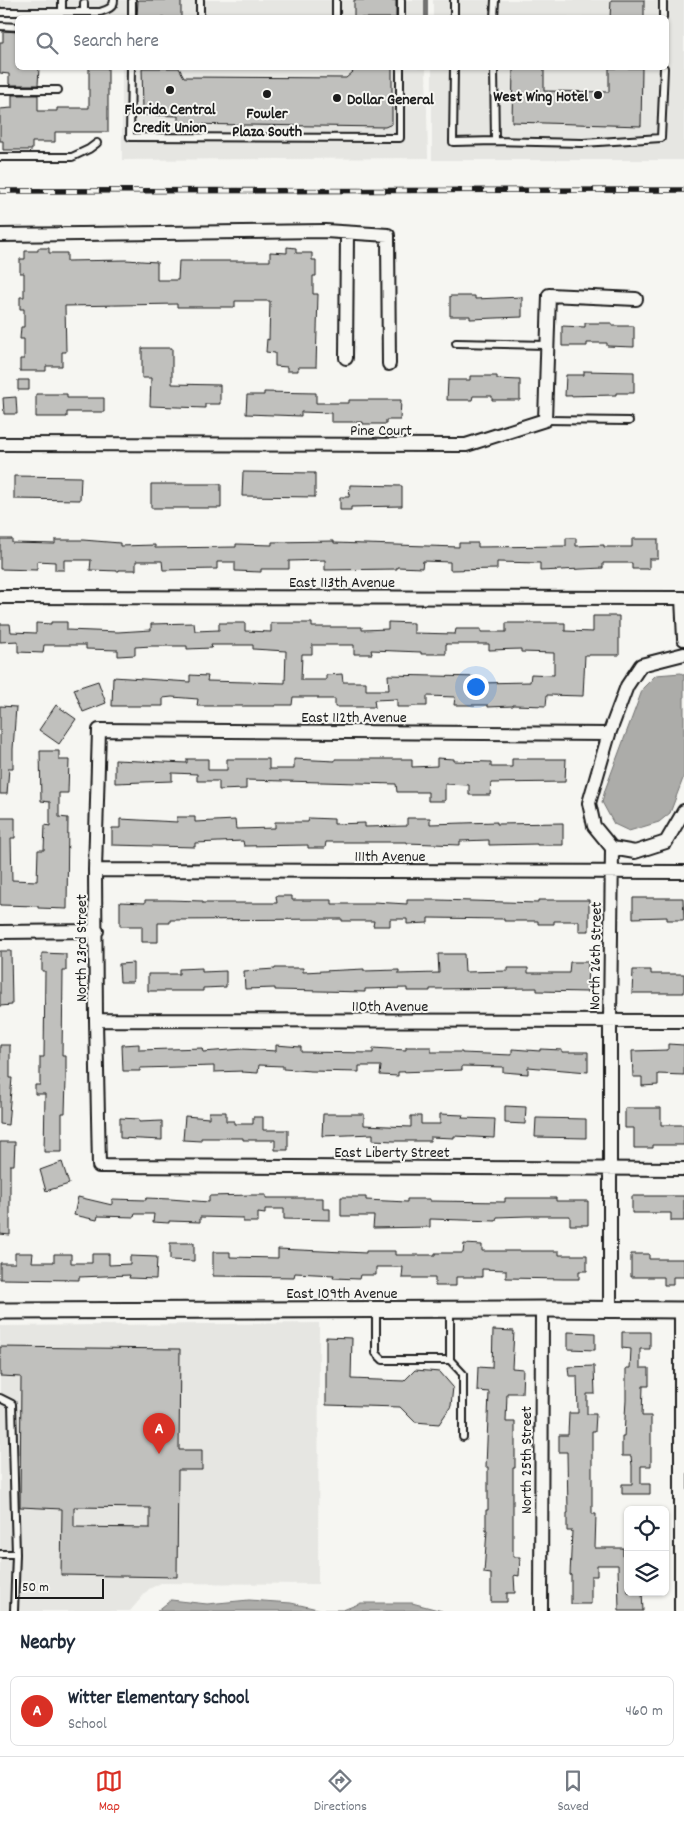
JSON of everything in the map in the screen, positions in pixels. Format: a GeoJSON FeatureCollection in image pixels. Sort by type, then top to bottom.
{"type":"FeatureCollection","features":[{"type":"Feature","properties":{"kind":"street"},"geometry":{"type":"LineString","coordinates":[[0,235],[325,231],[388,235],[389,364]]}},
{"type":"Feature","properties":{"kind":"street"},"geometry":{"type":"LineString","coordinates":[[346,358],[347,232]]}},
{"type":"Feature","properties":{"kind":"street"},"geometry":{"type":"LineString","coordinates":[[545,420],[549,295],[636,299]]}},
{"type":"Feature","properties":{"kind":"street","name":"Pine Court"},"geometry":{"type":"LineString","coordinates":[[0,444],[466,445],[545,420]]}},
{"type":"Feature","properties":{"kind":"street","name":"East 113th Avenue"},"geometry":{"type":"LineString","coordinates":[[0,597],[683,598]]}},
{"type":"Feature","properties":{"kind":"street"},"geometry":{"type":"LineString","coordinates":[[683,598],[684,639]]}},
{"type":"Feature","properties":{"kind":"street"},"geometry":{"type":"LineString","coordinates":[[684,654],[641,664],[627,686],[609,734],[589,803],[594,826],[612,848],[634,852],[666,842],[684,811]]}},
{"type":"Feature","properties":{"kind":"street","name":"East 112th Avenue"},"geometry":{"type":"LineString","coordinates":[[99,730],[609,734]]}},
{"type":"Feature","properties":{"kind":"street","name":"North 23rd Street"},"geometry":{"type":"LineString","coordinates":[[99,730],[96,870],[96,1020],[99,1166]]}},
{"type":"Feature","properties":{"kind":"street","name":"North 26th Street"},"geometry":{"type":"LineString","coordinates":[[610,1310],[612,848]]}},
{"type":"Feature","properties":{"kind":"street","name":"111th Avenue"},"geometry":{"type":"LineString","coordinates":[[96,870],[684,872]]}},
{"type":"Feature","properties":{"kind":"street"},"geometry":{"type":"LineString","coordinates":[[0,932],[96,931]]}},
{"type":"Feature","properties":{"kind":"street","name":"110th Avenue"},"geometry":{"type":"LineString","coordinates":[[96,1020],[684,1021]]}},
{"type":"Feature","properties":{"kind":"street","name":"East Liberty Street"},"geometry":{"type":"LineString","coordinates":[[99,1166],[684,1169]]}},
{"type":"Feature","properties":{"kind":"street","name":"East 109th Avenue"},"geometry":{"type":"LineString","coordinates":[[0,1311],[542,1308],[683,1310]]}},
{"type":"Feature","properties":{"kind":"street","name":"North 25th Street"},"geometry":{"type":"LineString","coordinates":[[541,1611],[542,1308]]}},
{"type":"Feature","properties":{"kind":"street"},"geometry":{"type":"LineString","coordinates":[[681,1611],[683,1310]]}},
{"type":"Feature","properties":{"kind":"lane"},"geometry":{"type":"LineString","coordinates":[[62,0],[62,12]]}},
{"type":"Feature","properties":{"kind":"lane"},"geometry":{"type":"LineString","coordinates":[[0,12],[100,12],[109,10],[114,0]]}},
{"type":"Feature","properties":{"kind":"lane"},"geometry":{"type":"LineString","coordinates":[[132,0],[132,15]]}},
{"type":"Feature","properties":{"kind":"lane"},"geometry":{"type":"LineString","coordinates":[[200,0],[200,15]]}},
{"type":"Feature","properties":{"kind":"lane"},"geometry":{"type":"LineString","coordinates":[[336,0],[336,15]]}},
{"type":"Feature","properties":{"kind":"lane"},"geometry":{"type":"LineString","coordinates":[[401,0],[401,15]]}},
{"type":"Feature","properties":{"kind":"lane"},"geometry":{"type":"LineString","coordinates":[[454,0],[454,15]]}},
{"type":"Feature","properties":{"kind":"lane"},"geometry":{"type":"LineString","coordinates":[[494,15],[495,0]]}},
{"type":"Feature","properties":{"kind":"lane"},"geometry":{"type":"LineString","coordinates":[[663,0],[663,15]]}},
{"type":"Feature","properties":{"kind":"lane"},"geometry":{"type":"LineString","coordinates":[[84,2],[84,12]]}},
{"type":"Feature","properties":{"kind":"lane"},"geometry":{"type":"LineString","coordinates":[[0,26],[15,27]]}},
{"type":"Feature","properties":{"kind":"lane"},"geometry":{"type":"LineString","coordinates":[[131,70],[130,137],[400,138],[400,70]]}},
{"type":"Feature","properties":{"kind":"lane"},"geometry":{"type":"LineString","coordinates":[[454,70],[452,142],[583,143],[661,138],[664,70]]}},
{"type":"Feature","properties":{"kind":"lane"},"geometry":{"type":"LineString","coordinates":[[494,70],[494,141]]}},
{"type":"Feature","properties":{"kind":"lane"},"geometry":{"type":"LineString","coordinates":[[0,90],[58,90]]}},
{"type":"Feature","properties":{"kind":"lane"},"geometry":{"type":"LineString","coordinates":[[0,158],[72,157],[97,144]]}},
{"type":"Feature","properties":{"kind":"lane"},"geometry":{"type":"LineString","coordinates":[[456,343],[547,345]]}},
{"type":"Feature","properties":{"kind":"lane"},"geometry":{"type":"LineString","coordinates":[[545,420],[629,421]]}},
{"type":"Feature","properties":{"kind":"lane"},"geometry":{"type":"LineString","coordinates":[[450,1309],[450,1360],[463,1374],[463,1437]]}},
{"type":"Feature","properties":{"kind":"lane"},"geometry":{"type":"LineString","coordinates":[[376,1310],[376,1353],[383,1360],[450,1360]]}},
{"type":"Feature","properties":{"kind":"lane"},"geometry":{"type":"LineString","coordinates":[[0,1398],[12,1404],[16,1554],[14,1611]]}},
{"type":"Feature","properties":{"kind":"lane"},"geometry":{"type":"LineString","coordinates":[[0,1554],[16,1554]]}},
{"type":"Feature","properties":{"kind":"shaded area"},"geometry":{"type":"Polygon","coordinates":[[[0,0],[424,0],[425,15],[15,15],[0,16],[0,0]]]}},
{"type":"Feature","properties":{"kind":"shaded area"},"geometry":{"type":"Polygon","coordinates":[[[433,0],[684,0],[684,160],[432,160],[432,70],[669,70],[669,15],[433,15],[433,0]]]}},
{"type":"Feature","properties":{"kind":"shaded area"},"geometry":{"type":"Polygon","coordinates":[[[122,70],[426,70],[428,158],[122,160],[122,70]]]}},
{"type":"Feature","properties":{"kind":"shaded area"},"geometry":{"type":"Polygon","coordinates":[[[681,673],[684,675],[684,776],[670,813],[659,822],[629,831],[614,824],[602,802],[605,790],[643,688],[656,675],[681,673]]]}},
{"type":"Feature","properties":{"kind":"shaded area"},"geometry":{"type":"Polygon","coordinates":[[[319,1323],[318,1584],[161,1583],[149,1589],[130,1611],[0,1611],[0,1326],[319,1323]]]}},
{"type":"Feature","properties":{"kind":"shaded area"},"geometry":{"type":"Polygon","coordinates":[[[171,1600],[207,1604],[249,1600],[291,1603],[322,1610],[343,1610],[361,1603],[412,1603],[442,1611],[157,1611],[171,1600]]]}},
{"type":"Feature","properties":{"kind":"building"},"geometry":{"type":"Polygon","coordinates":[[[138,0],[181,0],[181,15],[137,15],[138,0]]]}},
{"type":"Feature","properties":{"kind":"building"},"geometry":{"type":"Polygon","coordinates":[[[354,0],[396,0],[396,15],[354,15],[354,0]]]}},
{"type":"Feature","properties":{"kind":"building"},"geometry":{"type":"Polygon","coordinates":[[[611,0],[644,0],[644,15],[610,15],[611,0]]]}},
{"type":"Feature","properties":{"kind":"building"},"geometry":{"type":"Polygon","coordinates":[[[3,31],[15,32],[15,70],[39,70],[38,85],[12,85],[9,84],[9,74],[0,73],[0,42],[3,42],[3,31]]]}},
{"type":"Feature","properties":{"kind":"building"},"geometry":{"type":"Polygon","coordinates":[[[89,70],[108,70],[108,132],[55,132],[55,142],[32,142],[32,150],[3,150],[3,141],[0,141],[0,109],[12,108],[12,95],[38,95],[38,111],[57,111],[57,108],[89,108],[89,70]]]}},
{"type":"Feature","properties":{"kind":"building","name":"Fowler Plaza South"},"geometry":{"type":"Polygon","coordinates":[[[142,70],[180,70],[184,77],[346,78],[353,70],[392,70],[392,124],[385,127],[178,124],[178,116],[145,115],[143,109],[142,70]]]}},
{"type":"Feature","properties":{"kind":"building","name":"West Wing Hotel"},"geometry":{"type":"Polygon","coordinates":[[[513,70],[544,70],[544,91],[609,92],[609,70],[642,70],[641,126],[512,122],[513,70]]]}},
{"type":"Feature","properties":{"kind":"building"},"geometry":{"type":"Polygon","coordinates":[[[287,247],[296,248],[296,253],[312,253],[312,260],[316,260],[316,276],[313,276],[313,294],[318,294],[316,367],[298,367],[298,371],[287,371],[287,367],[275,366],[275,353],[266,352],[267,339],[269,340],[270,301],[235,301],[235,307],[177,307],[177,304],[65,306],[66,352],[62,352],[62,366],[46,366],[46,371],[20,371],[20,359],[24,359],[24,339],[20,339],[21,327],[24,327],[24,309],[20,309],[20,297],[24,297],[24,273],[20,273],[20,259],[25,259],[25,251],[38,251],[38,248],[49,248],[49,253],[67,253],[67,261],[126,260],[157,262],[157,280],[178,280],[179,261],[270,261],[270,252],[287,253],[287,247]]]}},
{"type":"Feature","properties":{"kind":"building"},"geometry":{"type":"Polygon","coordinates":[[[450,296],[475,296],[475,299],[522,297],[522,317],[470,319],[470,316],[450,316],[450,296]]]}},
{"type":"Feature","properties":{"kind":"building"},"geometry":{"type":"Polygon","coordinates":[[[585,323],[612,323],[612,326],[634,326],[634,347],[607,346],[607,343],[587,343],[587,346],[562,346],[562,326],[585,327],[585,323]]]}},
{"type":"Feature","properties":{"kind":"building"},"geometry":{"type":"Polygon","coordinates":[[[142,348],[172,348],[172,384],[220,385],[220,404],[205,404],[205,408],[150,406],[151,378],[142,378],[142,348]]]}},
{"type":"Feature","properties":{"kind":"building"},"geometry":{"type":"Polygon","coordinates":[[[584,371],[634,372],[634,393],[565,396],[566,375],[584,375],[584,371]]]}},
{"type":"Feature","properties":{"kind":"building"},"geometry":{"type":"Polygon","coordinates":[[[470,376],[497,376],[497,379],[520,380],[520,400],[492,400],[492,396],[473,396],[472,400],[447,400],[448,380],[470,380],[470,376]]]}},
{"type":"Feature","properties":{"kind":"building"},"geometry":{"type":"Polygon","coordinates":[[[18,380],[29,380],[29,390],[18,390],[18,380]]]}},
{"type":"Feature","properties":{"kind":"building"},"geometry":{"type":"Polygon","coordinates":[[[264,392],[316,393],[316,403],[349,403],[349,400],[401,400],[400,420],[386,420],[386,424],[363,424],[363,422],[331,422],[331,413],[301,412],[301,416],[246,414],[247,395],[264,395],[264,392]]]}},
{"type":"Feature","properties":{"kind":"building"},"geometry":{"type":"Polygon","coordinates":[[[36,394],[67,394],[67,398],[104,398],[104,412],[67,412],[67,417],[36,417],[36,394]]]}},
{"type":"Feature","properties":{"kind":"building"},"geometry":{"type":"Polygon","coordinates":[[[16,397],[17,414],[4,414],[3,398],[16,397]]]}},
{"type":"Feature","properties":{"kind":"building"},"geometry":{"type":"Polygon","coordinates":[[[243,472],[315,473],[315,497],[242,496],[243,472]]]}},
{"type":"Feature","properties":{"kind":"building"},"geometry":{"type":"Polygon","coordinates":[[[14,476],[81,477],[80,500],[14,499],[14,476]]]}},
{"type":"Feature","properties":{"kind":"building"},"geometry":{"type":"Polygon","coordinates":[[[151,484],[221,484],[221,508],[151,508],[151,484]]]}},
{"type":"Feature","properties":{"kind":"building"},"geometry":{"type":"Polygon","coordinates":[[[350,485],[402,486],[402,506],[351,507],[351,510],[340,510],[340,497],[349,497],[350,485]]]}},
{"type":"Feature","properties":{"kind":"building"},"geometry":{"type":"Polygon","coordinates":[[[566,538],[576,538],[576,546],[604,545],[604,547],[632,547],[632,539],[658,539],[658,559],[649,559],[649,569],[632,569],[632,563],[603,563],[603,568],[540,571],[540,563],[497,562],[497,569],[450,570],[450,562],[423,561],[422,568],[397,567],[397,569],[325,570],[325,560],[289,561],[289,569],[261,569],[261,572],[235,571],[235,562],[217,562],[217,569],[163,570],[162,561],[136,561],[136,570],[90,570],[91,560],[64,560],[64,570],[55,570],[55,562],[37,561],[37,570],[0,569],[0,539],[12,539],[12,543],[55,544],[55,540],[83,540],[120,543],[120,546],[155,545],[155,548],[236,547],[236,544],[272,545],[272,542],[334,541],[334,543],[459,547],[459,543],[478,543],[478,547],[566,546],[566,538]]]}},
{"type":"Feature","properties":{"kind":"building"},"geometry":{"type":"Polygon","coordinates":[[[593,616],[619,616],[619,655],[585,655],[583,696],[547,695],[546,706],[513,705],[488,707],[488,705],[454,705],[455,697],[427,696],[427,706],[412,707],[397,707],[397,699],[374,700],[375,707],[335,707],[335,699],[318,699],[318,697],[293,697],[292,705],[275,706],[197,706],[198,699],[172,697],[163,698],[163,706],[112,706],[113,677],[190,682],[190,675],[208,676],[207,681],[285,683],[286,651],[253,649],[253,645],[211,645],[212,648],[187,649],[187,646],[152,646],[135,647],[135,655],[118,656],[118,650],[86,649],[86,645],[44,645],[43,653],[18,652],[18,641],[0,642],[0,624],[10,624],[11,632],[36,633],[36,623],[51,624],[51,622],[67,622],[67,630],[118,632],[151,630],[151,624],[194,623],[195,631],[219,630],[219,623],[245,623],[245,631],[271,632],[271,623],[312,623],[312,627],[362,627],[362,630],[388,629],[388,622],[414,623],[414,633],[455,634],[456,629],[506,632],[506,623],[565,623],[565,631],[593,632],[593,616]],[[446,644],[446,654],[371,650],[372,654],[354,654],[354,645],[312,645],[312,654],[302,654],[301,680],[326,680],[326,675],[342,674],[343,682],[366,682],[366,690],[389,690],[388,675],[480,677],[480,683],[530,682],[531,674],[554,675],[554,653],[521,652],[521,649],[489,650],[489,644],[446,644]]]}},
{"type":"Feature","properties":{"kind":"building"},"geometry":{"type":"Polygon","coordinates":[[[98,681],[106,703],[83,712],[74,689],[98,681]]]}},
{"type":"Feature","properties":{"kind":"building"},"geometry":{"type":"Polygon","coordinates":[[[56,705],[76,719],[59,744],[39,730],[56,705]]]}},
{"type":"Feature","properties":{"kind":"building"},"geometry":{"type":"Polygon","coordinates":[[[0,706],[16,707],[13,768],[9,768],[7,794],[0,794],[0,706]]]}},
{"type":"Feature","properties":{"kind":"building"},"geometry":{"type":"Polygon","coordinates":[[[40,751],[59,751],[59,760],[69,760],[68,793],[59,793],[59,817],[68,818],[67,909],[0,905],[0,818],[15,818],[15,838],[11,838],[12,880],[37,881],[38,850],[44,850],[45,825],[50,826],[50,802],[41,801],[40,751]]]}},
{"type":"Feature","properties":{"kind":"building"},"geometry":{"type":"Polygon","coordinates":[[[437,758],[454,759],[454,761],[491,762],[491,767],[512,767],[512,759],[566,759],[565,782],[491,783],[490,795],[469,795],[469,785],[445,784],[445,801],[428,801],[428,792],[397,792],[396,784],[246,780],[246,789],[219,790],[219,781],[197,781],[197,774],[172,773],[172,781],[115,783],[115,760],[187,763],[187,759],[208,759],[208,770],[227,770],[227,759],[269,759],[269,769],[294,769],[294,759],[335,761],[335,759],[412,759],[412,767],[437,766],[437,758]]]}},
{"type":"Feature","properties":{"kind":"building"},"geometry":{"type":"Polygon","coordinates":[[[177,817],[195,817],[195,822],[235,820],[236,829],[275,828],[275,822],[308,822],[309,818],[334,819],[334,824],[365,823],[365,827],[407,826],[407,818],[430,818],[430,824],[563,823],[563,845],[489,845],[489,840],[460,841],[460,845],[407,842],[326,842],[325,848],[308,848],[308,845],[244,846],[243,841],[195,843],[195,847],[112,845],[112,828],[120,828],[120,819],[177,822],[177,817]]]}},
{"type":"Feature","properties":{"kind":"building"},"geometry":{"type":"Polygon","coordinates":[[[276,896],[292,896],[292,900],[332,900],[332,904],[374,904],[374,902],[407,904],[407,900],[538,903],[538,900],[589,900],[589,931],[579,931],[579,921],[554,921],[554,924],[538,924],[538,921],[504,921],[504,919],[428,918],[428,923],[407,924],[407,919],[390,919],[390,926],[373,926],[374,921],[342,921],[342,919],[170,920],[170,923],[158,923],[158,942],[142,942],[142,926],[120,926],[120,902],[145,903],[145,900],[169,900],[202,901],[202,903],[277,903],[276,896]]]}},
{"type":"Feature","properties":{"kind":"building"},"geometry":{"type":"Polygon","coordinates":[[[633,898],[683,898],[684,920],[667,920],[667,917],[633,918],[633,898]]]}},
{"type":"Feature","properties":{"kind":"building"},"geometry":{"type":"Polygon","coordinates":[[[0,951],[11,951],[12,1005],[0,1006],[0,951]]]}},
{"type":"Feature","properties":{"kind":"building"},"geometry":{"type":"Polygon","coordinates":[[[42,953],[66,954],[66,971],[63,971],[62,1056],[66,1056],[66,1080],[65,1113],[62,1113],[62,1152],[44,1152],[45,1094],[35,1094],[35,1085],[40,1085],[40,1057],[44,1057],[45,971],[42,971],[42,953]]]}},
{"type":"Feature","properties":{"kind":"building"},"geometry":{"type":"Polygon","coordinates":[[[438,954],[464,954],[465,972],[508,971],[508,968],[528,968],[528,973],[569,973],[570,962],[588,962],[587,992],[537,991],[537,988],[407,991],[407,988],[365,989],[365,992],[275,990],[275,988],[245,989],[244,971],[275,968],[303,968],[303,972],[364,969],[364,971],[399,970],[399,974],[439,973],[438,954]]]}},
{"type":"Feature","properties":{"kind":"building"},"geometry":{"type":"Polygon","coordinates":[[[133,963],[133,982],[120,982],[119,964],[133,963]]]}},
{"type":"Feature","properties":{"kind":"building"},"geometry":{"type":"Polygon","coordinates":[[[202,968],[202,972],[226,971],[226,987],[203,988],[203,991],[148,991],[148,974],[179,974],[179,969],[202,968]]]}},
{"type":"Feature","properties":{"kind":"building"},"geometry":{"type":"Polygon","coordinates":[[[633,970],[651,970],[651,974],[684,974],[684,993],[632,993],[633,970]]]}},
{"type":"Feature","properties":{"kind":"building"},"geometry":{"type":"Polygon","coordinates":[[[139,1044],[139,1050],[202,1048],[203,1052],[243,1049],[276,1051],[276,1045],[301,1047],[301,1052],[373,1053],[373,1048],[406,1050],[406,1047],[431,1047],[431,1052],[512,1055],[512,1049],[562,1050],[562,1052],[588,1052],[588,1072],[528,1067],[528,1074],[503,1072],[503,1067],[462,1066],[462,1070],[398,1072],[398,1076],[380,1075],[381,1066],[359,1066],[359,1072],[311,1071],[283,1069],[283,1066],[259,1065],[258,1073],[243,1071],[214,1072],[214,1066],[140,1068],[140,1071],[123,1071],[122,1045],[139,1044]]]}},
{"type":"Feature","properties":{"kind":"building"},"geometry":{"type":"Polygon","coordinates":[[[668,1044],[684,1045],[684,1075],[658,1074],[658,1085],[642,1086],[642,1077],[633,1077],[632,1051],[668,1050],[668,1044]]]}},
{"type":"Feature","properties":{"kind":"building"},"geometry":{"type":"Polygon","coordinates":[[[0,1045],[10,1045],[10,1078],[12,1078],[8,1125],[0,1124],[0,1045]]]}},
{"type":"Feature","properties":{"kind":"building"},"geometry":{"type":"Polygon","coordinates":[[[505,1106],[526,1107],[525,1124],[505,1123],[505,1106]]]}},
{"type":"Feature","properties":{"kind":"building"},"geometry":{"type":"Polygon","coordinates":[[[625,1108],[661,1108],[661,1125],[684,1125],[684,1145],[653,1145],[653,1148],[634,1148],[634,1128],[625,1128],[625,1108]]]}},
{"type":"Feature","properties":{"kind":"building"},"geometry":{"type":"Polygon","coordinates":[[[209,1112],[226,1112],[226,1121],[234,1121],[234,1124],[253,1124],[253,1117],[263,1117],[263,1130],[288,1130],[288,1150],[275,1150],[275,1140],[201,1138],[201,1141],[183,1140],[185,1116],[209,1118],[209,1112]]]}},
{"type":"Feature","properties":{"kind":"building"},"geometry":{"type":"Polygon","coordinates":[[[323,1114],[364,1114],[364,1125],[411,1127],[411,1116],[421,1116],[421,1124],[440,1124],[440,1114],[463,1115],[462,1118],[495,1119],[494,1138],[454,1136],[454,1138],[430,1137],[430,1141],[394,1141],[373,1140],[373,1134],[322,1136],[323,1114]]]}},
{"type":"Feature","properties":{"kind":"building"},"geometry":{"type":"Polygon","coordinates":[[[120,1118],[139,1119],[139,1122],[162,1121],[162,1140],[120,1138],[120,1118]]]}},
{"type":"Feature","properties":{"kind":"building"},"geometry":{"type":"Polygon","coordinates":[[[536,1118],[586,1119],[586,1138],[535,1137],[536,1118]]]}},
{"type":"Feature","properties":{"kind":"building"},"geometry":{"type":"Polygon","coordinates":[[[0,1142],[15,1142],[14,1165],[10,1165],[10,1235],[0,1234],[0,1142]]]}},
{"type":"Feature","properties":{"kind":"building"},"geometry":{"type":"Polygon","coordinates":[[[62,1162],[69,1184],[46,1191],[40,1170],[62,1162]]]}},
{"type":"Feature","properties":{"kind":"building"},"geometry":{"type":"Polygon","coordinates":[[[266,1195],[266,1198],[323,1198],[323,1209],[330,1209],[330,1220],[284,1219],[284,1209],[265,1209],[265,1214],[258,1213],[258,1222],[243,1222],[243,1218],[200,1217],[200,1222],[169,1221],[169,1223],[153,1222],[154,1214],[135,1214],[134,1217],[98,1216],[97,1220],[74,1215],[78,1197],[112,1205],[112,1199],[146,1200],[146,1198],[209,1202],[209,1196],[266,1195]]]}},
{"type":"Feature","properties":{"kind":"building"},"geometry":{"type":"Polygon","coordinates":[[[632,1196],[684,1196],[684,1221],[671,1221],[671,1213],[632,1213],[632,1196]]]}},
{"type":"Feature","properties":{"kind":"building"},"geometry":{"type":"Polygon","coordinates":[[[341,1197],[366,1197],[366,1200],[407,1202],[407,1199],[430,1199],[430,1201],[505,1202],[505,1198],[556,1198],[556,1201],[588,1201],[588,1225],[570,1225],[570,1216],[527,1216],[497,1217],[496,1221],[430,1219],[430,1227],[373,1228],[374,1216],[341,1216],[341,1197]]]}},
{"type":"Feature","properties":{"kind":"building"},"geometry":{"type":"Polygon","coordinates":[[[170,1243],[194,1243],[194,1261],[170,1260],[170,1243]]]}},
{"type":"Feature","properties":{"kind":"building"},"geometry":{"type":"Polygon","coordinates":[[[464,1244],[482,1245],[482,1251],[559,1251],[559,1255],[587,1255],[587,1271],[579,1271],[579,1279],[506,1278],[506,1270],[482,1269],[482,1277],[456,1277],[456,1286],[435,1286],[435,1278],[402,1278],[403,1267],[376,1267],[376,1275],[360,1275],[359,1279],[333,1278],[334,1275],[295,1273],[294,1277],[213,1276],[213,1252],[230,1252],[230,1257],[278,1258],[278,1249],[366,1253],[366,1251],[395,1251],[395,1255],[435,1255],[435,1253],[463,1253],[464,1244]]]}},
{"type":"Feature","properties":{"kind":"building"},"geometry":{"type":"Polygon","coordinates":[[[15,1253],[33,1253],[32,1262],[54,1262],[54,1254],[71,1254],[71,1263],[92,1263],[92,1254],[109,1254],[109,1265],[130,1264],[130,1256],[157,1257],[156,1279],[129,1278],[130,1275],[79,1277],[79,1280],[0,1279],[0,1263],[15,1263],[15,1253]]]}},
{"type":"Feature","properties":{"kind":"building"},"geometry":{"type":"Polygon","coordinates":[[[631,1254],[649,1254],[649,1259],[684,1259],[684,1277],[673,1277],[673,1285],[664,1285],[664,1277],[631,1277],[631,1254]]]}},
{"type":"Feature","properties":{"kind":"building"},"geometry":{"type":"Polygon","coordinates":[[[493,1330],[514,1331],[512,1368],[523,1369],[522,1393],[507,1393],[506,1422],[515,1422],[513,1557],[520,1557],[519,1576],[514,1575],[515,1593],[507,1593],[507,1602],[491,1602],[491,1574],[484,1573],[487,1530],[486,1510],[488,1510],[488,1467],[486,1467],[489,1392],[477,1391],[478,1367],[492,1368],[493,1330]]]}},
{"type":"Feature","properties":{"kind":"building"},"geometry":{"type":"Polygon","coordinates":[[[568,1332],[595,1333],[595,1350],[568,1349],[568,1332]]]}},
{"type":"Feature","properties":{"kind":"building"},"geometry":{"type":"Polygon","coordinates":[[[622,1332],[650,1332],[650,1349],[640,1349],[640,1368],[649,1368],[649,1386],[643,1386],[642,1416],[651,1416],[651,1466],[641,1466],[641,1484],[650,1484],[650,1494],[622,1494],[622,1484],[632,1484],[632,1466],[631,1456],[622,1456],[626,1368],[630,1368],[631,1349],[622,1348],[622,1332]]]}},
{"type":"Feature","properties":{"kind":"building"},"geometry":{"type":"Polygon","coordinates":[[[326,1337],[352,1338],[351,1379],[404,1381],[415,1370],[440,1372],[453,1387],[451,1406],[439,1424],[415,1422],[400,1407],[326,1405],[326,1337]]]}},
{"type":"Feature","properties":{"kind":"building"},"geometry":{"type":"Polygon","coordinates":[[[0,1347],[180,1349],[179,1450],[202,1450],[202,1470],[178,1470],[177,1577],[61,1575],[62,1509],[20,1507],[21,1377],[0,1376],[0,1347]],[[74,1507],[74,1527],[150,1528],[150,1508],[74,1507]]]}},
{"type":"Feature","properties":{"kind":"building"},"geometry":{"type":"Polygon","coordinates":[[[594,1366],[595,1394],[587,1394],[587,1414],[596,1414],[595,1431],[592,1431],[592,1514],[596,1514],[595,1548],[623,1548],[624,1596],[642,1596],[643,1611],[619,1611],[618,1565],[597,1565],[597,1576],[591,1576],[591,1604],[571,1604],[572,1531],[567,1531],[567,1452],[559,1452],[559,1435],[568,1435],[569,1413],[578,1413],[577,1376],[569,1376],[568,1367],[594,1366]]]}},
{"type":"Feature","properties":{"kind":"waterway"},"geometry":{"type":"LineString","coordinates":[[426,0],[426,15]]}},
{"type":"Feature","properties":{"kind":"railway"},"geometry":{"type":"LineString","coordinates":[[0,191],[684,190]]}},
{"type":"Feature","properties":{"kind":"place","name":"Florida Central Credit Union"},"geometry":{"type":"Point","coordinates":[170,90]}},
{"type":"Feature","properties":{"kind":"place","name":"Fowler Plaza South"},"geometry":{"type":"Point","coordinates":[267,94]}},
{"type":"Feature","properties":{"kind":"place","name":"West Wing Hotel"},"geometry":{"type":"Point","coordinates":[598,95]}},
{"type":"Feature","properties":{"kind":"place","name":"Dollar General"},"geometry":{"type":"Point","coordinates":[337,98]}},
{"type":"Feature","properties":{"kind":"place","name":"Witter Elementary School"},"geometry":{"type":"Point","coordinates":[159,1454]}}]}
